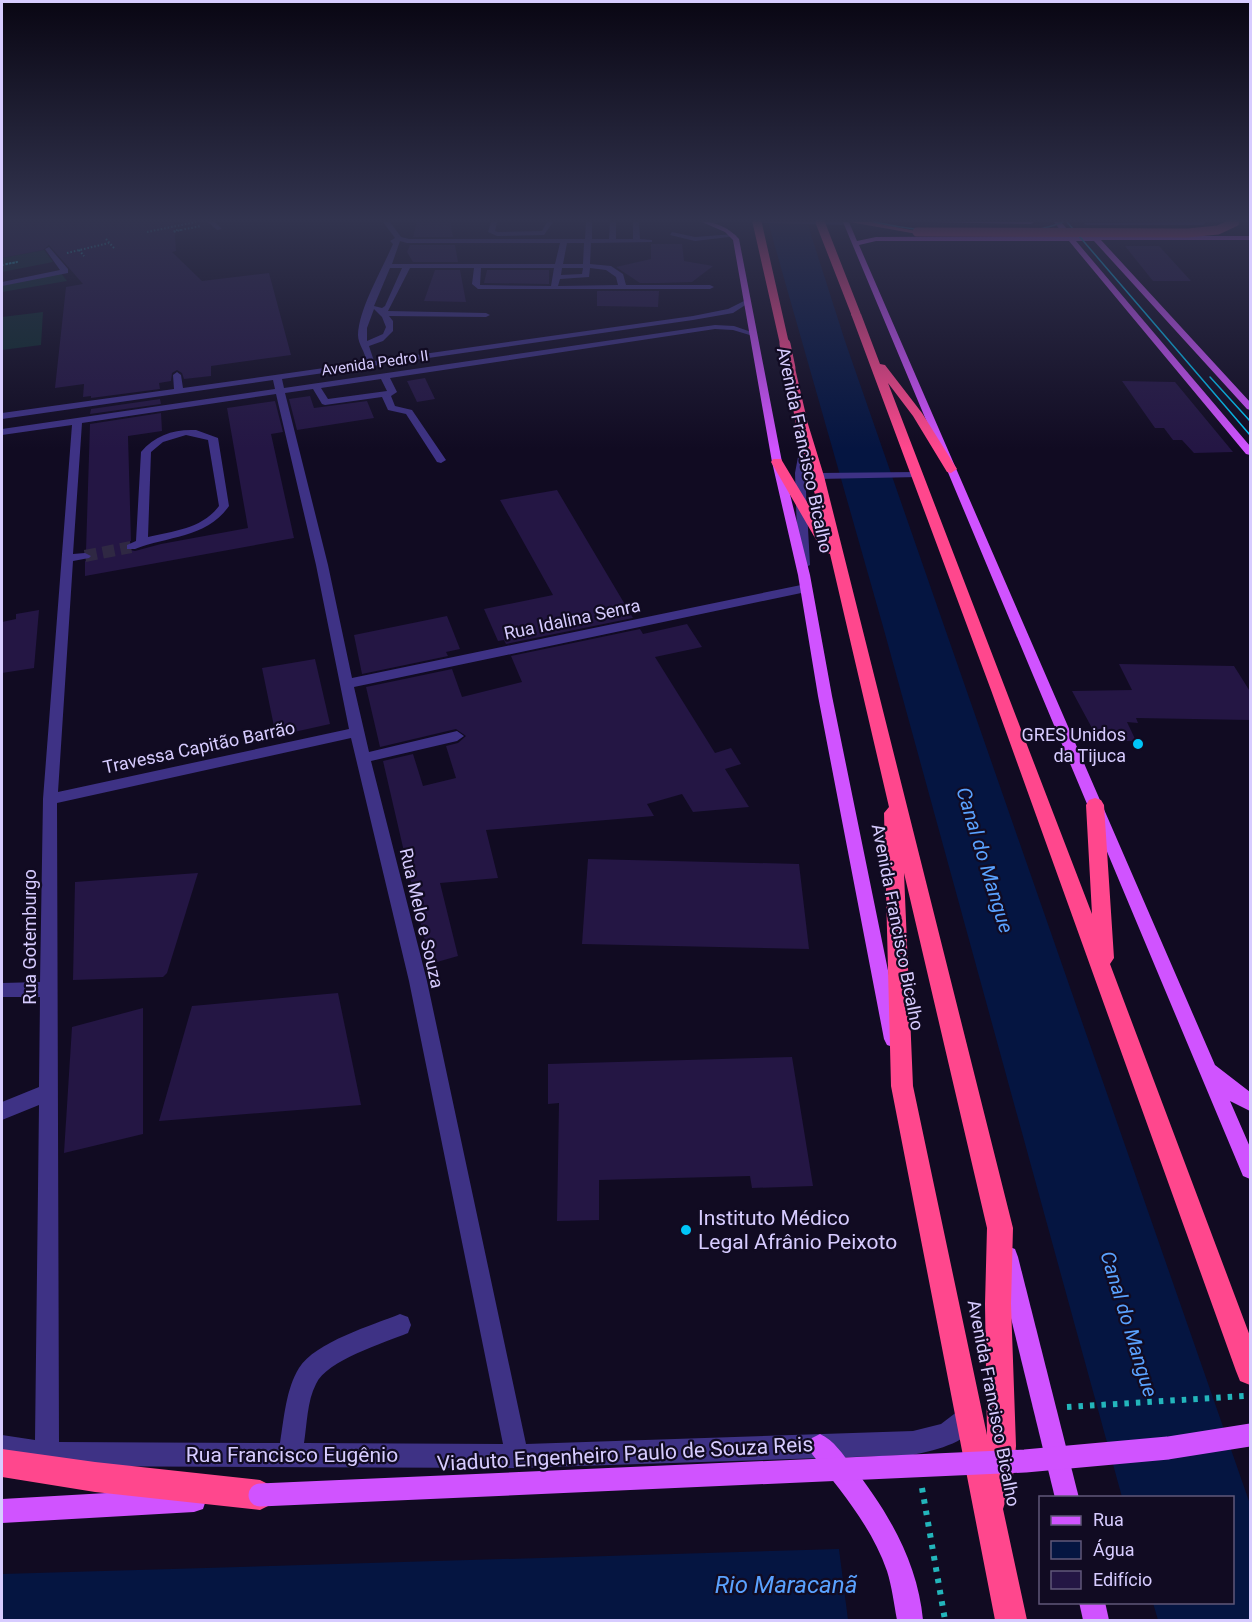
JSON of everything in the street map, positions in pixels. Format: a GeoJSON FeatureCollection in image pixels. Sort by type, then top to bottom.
{"type":"FeatureCollection","features":[{"type":"Feature","properties":{"kind":"highway","name":"Avenida Francisco Bicalho"},"geometry":{"type":"LineString","coordinates":[[774,298],[802,424],[818,476],[842,572],[1000,1228]]}},
{"type":"Feature","properties":{"kind":"highway"},"geometry":{"type":"LineString","coordinates":[[850,298],[1105,978],[1249,1384]]}},
{"type":"Feature","properties":{"kind":"highway"},"geometry":{"type":"LineString","coordinates":[[871,355],[918,415],[951,469]]}},
{"type":"Feature","properties":{"kind":"highway"},"geometry":{"type":"LineString","coordinates":[[777,462],[800,497],[842,572]]}},
{"type":"Feature","properties":{"kind":"highway"},"geometry":{"type":"LineString","coordinates":[[891,775],[902,1086]]}},
{"type":"Feature","properties":{"kind":"highway"},"geometry":{"type":"LineString","coordinates":[[1095,805],[1105,978]]}},
{"type":"Feature","properties":{"kind":"highway","name":"Avenida Francisco Bicalho"},"geometry":{"type":"LineString","coordinates":[[902,1086],[1011,1620]]}},
{"type":"Feature","properties":{"kind":"highway"},"geometry":{"type":"LineString","coordinates":[[988,1510],[998,1476],[1002,1446],[1000,1228]]}},
{"type":"Feature","properties":{"kind":"highway"},"geometry":{"type":"LineString","coordinates":[[2,1463],[95,1477],[260,1496]]}},
{"type":"Feature","properties":{"kind":"main road","name":"Avenida Francisco Bicalho"},"geometry":{"type":"LineString","coordinates":[[745,298],[777,462],[805,582],[902,1086]]}},
{"type":"Feature","properties":{"kind":"main road"},"geometry":{"type":"LineString","coordinates":[[879,298],[1251,1168]]}},
{"type":"Feature","properties":{"kind":"main road"},"geometry":{"type":"LineString","coordinates":[[1120,298],[1251,452]]}},
{"type":"Feature","properties":{"kind":"main road"},"geometry":{"type":"LineString","coordinates":[[1150,298],[1251,407]]}},
{"type":"Feature","properties":{"kind":"main road"},"geometry":{"type":"LineString","coordinates":[[1209,1069],[1238,1095],[1251,1102]]}},
{"type":"Feature","properties":{"kind":"main road","name":"Avenida Francisco Bicalho"},"geometry":{"type":"LineString","coordinates":[[1000,1228],[1067,1496]]}},
{"type":"Feature","properties":{"kind":"main road","name":"Viaduto Engenheiro Paulo de Souza Reis"},"geometry":{"type":"LineString","coordinates":[[2,1511],[260,1496],[1025,1461],[1168,1448],[1251,1435]]}},
{"type":"Feature","properties":{"kind":"main road"},"geometry":{"type":"LineString","coordinates":[[820,1446],[869,1507],[885,1535],[900,1570],[910,1620]]}},
{"type":"Feature","properties":{"kind":"main road"},"geometry":{"type":"LineString","coordinates":[[1092,1604],[1096,1620]]}},
{"type":"Feature","properties":{"kind":"street"},"geometry":{"type":"LineString","coordinates":[[370,365],[362,333],[374,298]]}},
{"type":"Feature","properties":{"kind":"street"},"geometry":{"type":"LineString","coordinates":[[382,312],[388,307],[392,298]]}},
{"type":"Feature","properties":{"kind":"street","name":"Avenida Pedro II"},"geometry":{"type":"LineString","coordinates":[[2,416],[74,416],[279,385],[370,365],[706,316],[733,310],[746,303]]}},
{"type":"Feature","properties":{"kind":"street"},"geometry":{"type":"LineString","coordinates":[[365,345],[388,336],[390,331],[386,316],[373,304]]}},
{"type":"Feature","properties":{"kind":"street"},"geometry":{"type":"LineString","coordinates":[[382,312],[486,315]]}},
{"type":"Feature","properties":{"kind":"street"},"geometry":{"type":"LineString","coordinates":[[706,316],[718,317],[724,321],[722,325],[715,327]]}},
{"type":"Feature","properties":{"kind":"street","name":"Avenida Pedro II"},"geometry":{"type":"LineString","coordinates":[[2,432],[179,391],[279,385],[316,387],[715,327],[734,328],[753,334]]}},
{"type":"Feature","properties":{"kind":"street"},"geometry":{"type":"LineString","coordinates":[[177,375],[179,391]]}},
{"type":"Feature","properties":{"kind":"street"},"geometry":{"type":"LineString","coordinates":[[316,387],[325,402],[392,392],[384,377]]}},
{"type":"Feature","properties":{"kind":"street","name":"Rua Melo e Souza"},"geometry":{"type":"LineString","coordinates":[[279,385],[322,565],[363,758],[418,981],[517,1456]]}},
{"type":"Feature","properties":{"kind":"street"},"geometry":{"type":"LineString","coordinates":[[385,393],[391,408],[409,412],[441,460]]}},
{"type":"Feature","properties":{"kind":"street","name":"Rua Gotemburgo"},"geometry":{"type":"LineString","coordinates":[[47,1454],[50,799],[67,558],[74,416]]}},
{"type":"Feature","properties":{"kind":"street"},"geometry":{"type":"LineString","coordinates":[[802,424],[800,497],[805,582]]}},
{"type":"Feature","properties":{"kind":"street"},"geometry":{"type":"LineString","coordinates":[[131,547],[207,525],[221,513],[224,506],[213,438],[197,434],[170,436],[153,443],[146,452],[142,542]]}},
{"type":"Feature","properties":{"kind":"street"},"geometry":{"type":"LineString","coordinates":[[818,476],[916,475]]}},
{"type":"Feature","properties":{"kind":"street"},"geometry":{"type":"LineString","coordinates":[[67,558],[85,556]]}},
{"type":"Feature","properties":{"kind":"street","name":"Rua Idalina Senra"},"geometry":{"type":"LineString","coordinates":[[346,684],[805,582]]}},
{"type":"Feature","properties":{"kind":"street","name":"Travessa Capitão Barrão"},"geometry":{"type":"LineString","coordinates":[[50,799],[357,732]]}},
{"type":"Feature","properties":{"kind":"street"},"geometry":{"type":"LineString","coordinates":[[363,758],[457,736]]}},
{"type":"Feature","properties":{"kind":"street"},"geometry":{"type":"LineString","coordinates":[[2,990],[48,989]]}},
{"type":"Feature","properties":{"kind":"street"},"geometry":{"type":"LineString","coordinates":[[2,1111],[48,1093]]}},
{"type":"Feature","properties":{"kind":"street"},"geometry":{"type":"LineString","coordinates":[[290,1455],[303,1388],[308,1374],[319,1362],[400,1325]]}},
{"type":"Feature","properties":{"kind":"street","name":"Rua Francisco Eugênio"},"geometry":{"type":"LineString","coordinates":[[2,1447],[47,1454],[517,1456],[913,1443],[934,1439],[958,1428],[970,1416]]}},
{"type":"Feature","properties":{"kind":"path"},"geometry":{"type":"LineString","coordinates":[[1063,1408],[1249,1384]]}},
{"type":"Feature","properties":{"kind":"path"},"geometry":{"type":"LineString","coordinates":[[921,1485],[945,1620]]}},
{"type":"Feature","properties":{"kind":"green space"},"geometry":{"type":"Polygon","coordinates":[[[43,312],[41,345],[2,350],[2,317],[43,312]]]}},
{"type":"Feature","properties":{"kind":"water","name":"Canal do Mangue"},"geometry":{"type":"Polygon","coordinates":[[[790,298],[831,298],[1250,1504],[1250,1620],[1158,1620],[1153,1604],[1234,1604],[1234,1496],[1122,1496],[884,630],[790,298]]]}},
{"type":"Feature","properties":{"kind":"water","name":"Rio Maracanã"},"geometry":{"type":"Polygon","coordinates":[[[839,1549],[848,1620],[2,1620],[2,1574],[839,1549]]]}},
{"type":"Feature","properties":{"kind":"building"},"geometry":{"type":"Polygon","coordinates":[[[65,298],[276,298],[291,355],[211,366],[211,376],[184,379],[182,373],[177,370],[172,373],[171,381],[159,383],[160,389],[91,398],[91,396],[83,397],[84,384],[55,388],[65,298]]]}},
{"type":"Feature","properties":{"kind":"building"},"geometry":{"type":"Polygon","coordinates":[[[425,298],[465,298],[466,302],[424,301],[425,298]]]}},
{"type":"Feature","properties":{"kind":"building"},"geometry":{"type":"Polygon","coordinates":[[[597,298],[659,298],[658,307],[597,306],[597,298]]]}},
{"type":"Feature","properties":{"kind":"building"},"geometry":{"type":"Polygon","coordinates":[[[425,378],[435,399],[417,402],[407,381],[425,378]]]}},
{"type":"Feature","properties":{"kind":"building"},"geometry":{"type":"Polygon","coordinates":[[[1122,381],[1175,382],[1233,452],[1194,453],[1182,440],[1173,440],[1164,428],[1155,428],[1122,381]]]}},
{"type":"Feature","properties":{"kind":"building"},"geometry":{"type":"Polygon","coordinates":[[[310,396],[314,408],[367,401],[374,418],[297,430],[289,399],[310,396]]]}},
{"type":"Feature","properties":{"kind":"building"},"geometry":{"type":"Polygon","coordinates":[[[160,399],[161,404],[90,414],[91,409],[160,399]]]}},
{"type":"Feature","properties":{"kind":"building"},"geometry":{"type":"Polygon","coordinates":[[[275,401],[283,432],[271,434],[294,538],[85,576],[85,561],[93,556],[86,551],[90,424],[161,413],[162,431],[128,436],[131,541],[126,543],[125,549],[135,551],[248,528],[227,408],[275,401]]]}},
{"type":"Feature","properties":{"kind":"building"},"geometry":{"type":"Polygon","coordinates":[[[557,490],[633,618],[506,644],[504,640],[498,641],[484,609],[553,595],[500,500],[557,490]]]}},
{"type":"Feature","properties":{"kind":"building"},"geometry":{"type":"Polygon","coordinates":[[[39,610],[34,668],[2,673],[2,622],[16,619],[16,614],[39,610]]]}},
{"type":"Feature","properties":{"kind":"building"},"geometry":{"type":"Polygon","coordinates":[[[447,616],[460,649],[446,652],[448,656],[362,674],[354,635],[447,616]]]}},
{"type":"Feature","properties":{"kind":"building"},"geometry":{"type":"Polygon","coordinates":[[[687,624],[702,647],[655,657],[715,753],[731,748],[741,764],[725,769],[749,807],[693,812],[682,794],[647,804],[654,816],[486,830],[498,878],[440,883],[458,956],[430,964],[383,761],[413,754],[423,786],[456,778],[446,746],[458,743],[466,736],[456,729],[380,747],[366,687],[452,669],[462,697],[522,682],[511,656],[640,629],[643,634],[687,624]]]}},
{"type":"Feature","properties":{"kind":"building"},"geometry":{"type":"Polygon","coordinates":[[[315,659],[330,724],[276,736],[262,668],[315,659]]]}},
{"type":"Feature","properties":{"kind":"building"},"geometry":{"type":"Polygon","coordinates":[[[1119,664],[1234,666],[1251,693],[1251,720],[1136,718],[1138,723],[1127,722],[1136,741],[1099,741],[1072,691],[1132,690],[1119,664]]]}},
{"type":"Feature","properties":{"kind":"building"},"geometry":{"type":"Polygon","coordinates":[[[588,859],[799,864],[809,949],[582,944],[588,859]]]}},
{"type":"Feature","properties":{"kind":"building"},"geometry":{"type":"Polygon","coordinates":[[[198,873],[167,973],[163,977],[73,980],[75,882],[198,873]]]}},
{"type":"Feature","properties":{"kind":"building"},"geometry":{"type":"Polygon","coordinates":[[[338,993],[361,1105],[159,1121],[192,1006],[338,993]]]}},
{"type":"Feature","properties":{"kind":"building"},"geometry":{"type":"Polygon","coordinates":[[[143,1008],[143,1134],[64,1153],[72,1027],[143,1008]]]}},
{"type":"Feature","properties":{"kind":"building"},"geometry":{"type":"Polygon","coordinates":[[[792,1057],[813,1186],[752,1188],[750,1176],[599,1180],[599,1220],[557,1221],[559,1103],[548,1104],[548,1064],[792,1057]]]}},
{"type":"Feature","properties":{"kind":"tunnel"},"geometry":{"type":"LineString","coordinates":[[85,556],[131,547]]}},
{"type":"Feature","properties":{"kind":"tram line"},"geometry":{"type":"LineString","coordinates":[[1132,298],[1250,435]]}},
{"type":"Feature","properties":{"kind":"tram line"},"geometry":{"type":"LineString","coordinates":[[1210,377],[1250,421]]}},
{"type":"Feature","properties":{"kind":"place","name":"GRES Unidos da Tijuca"},"geometry":{"type":"Point","coordinates":[1138,744]}},
{"type":"Feature","properties":{"kind":"place","name":"Instituto Médico Legal Afrânio Peixoto"},"geometry":{"type":"Point","coordinates":[686,1230]}}]}
